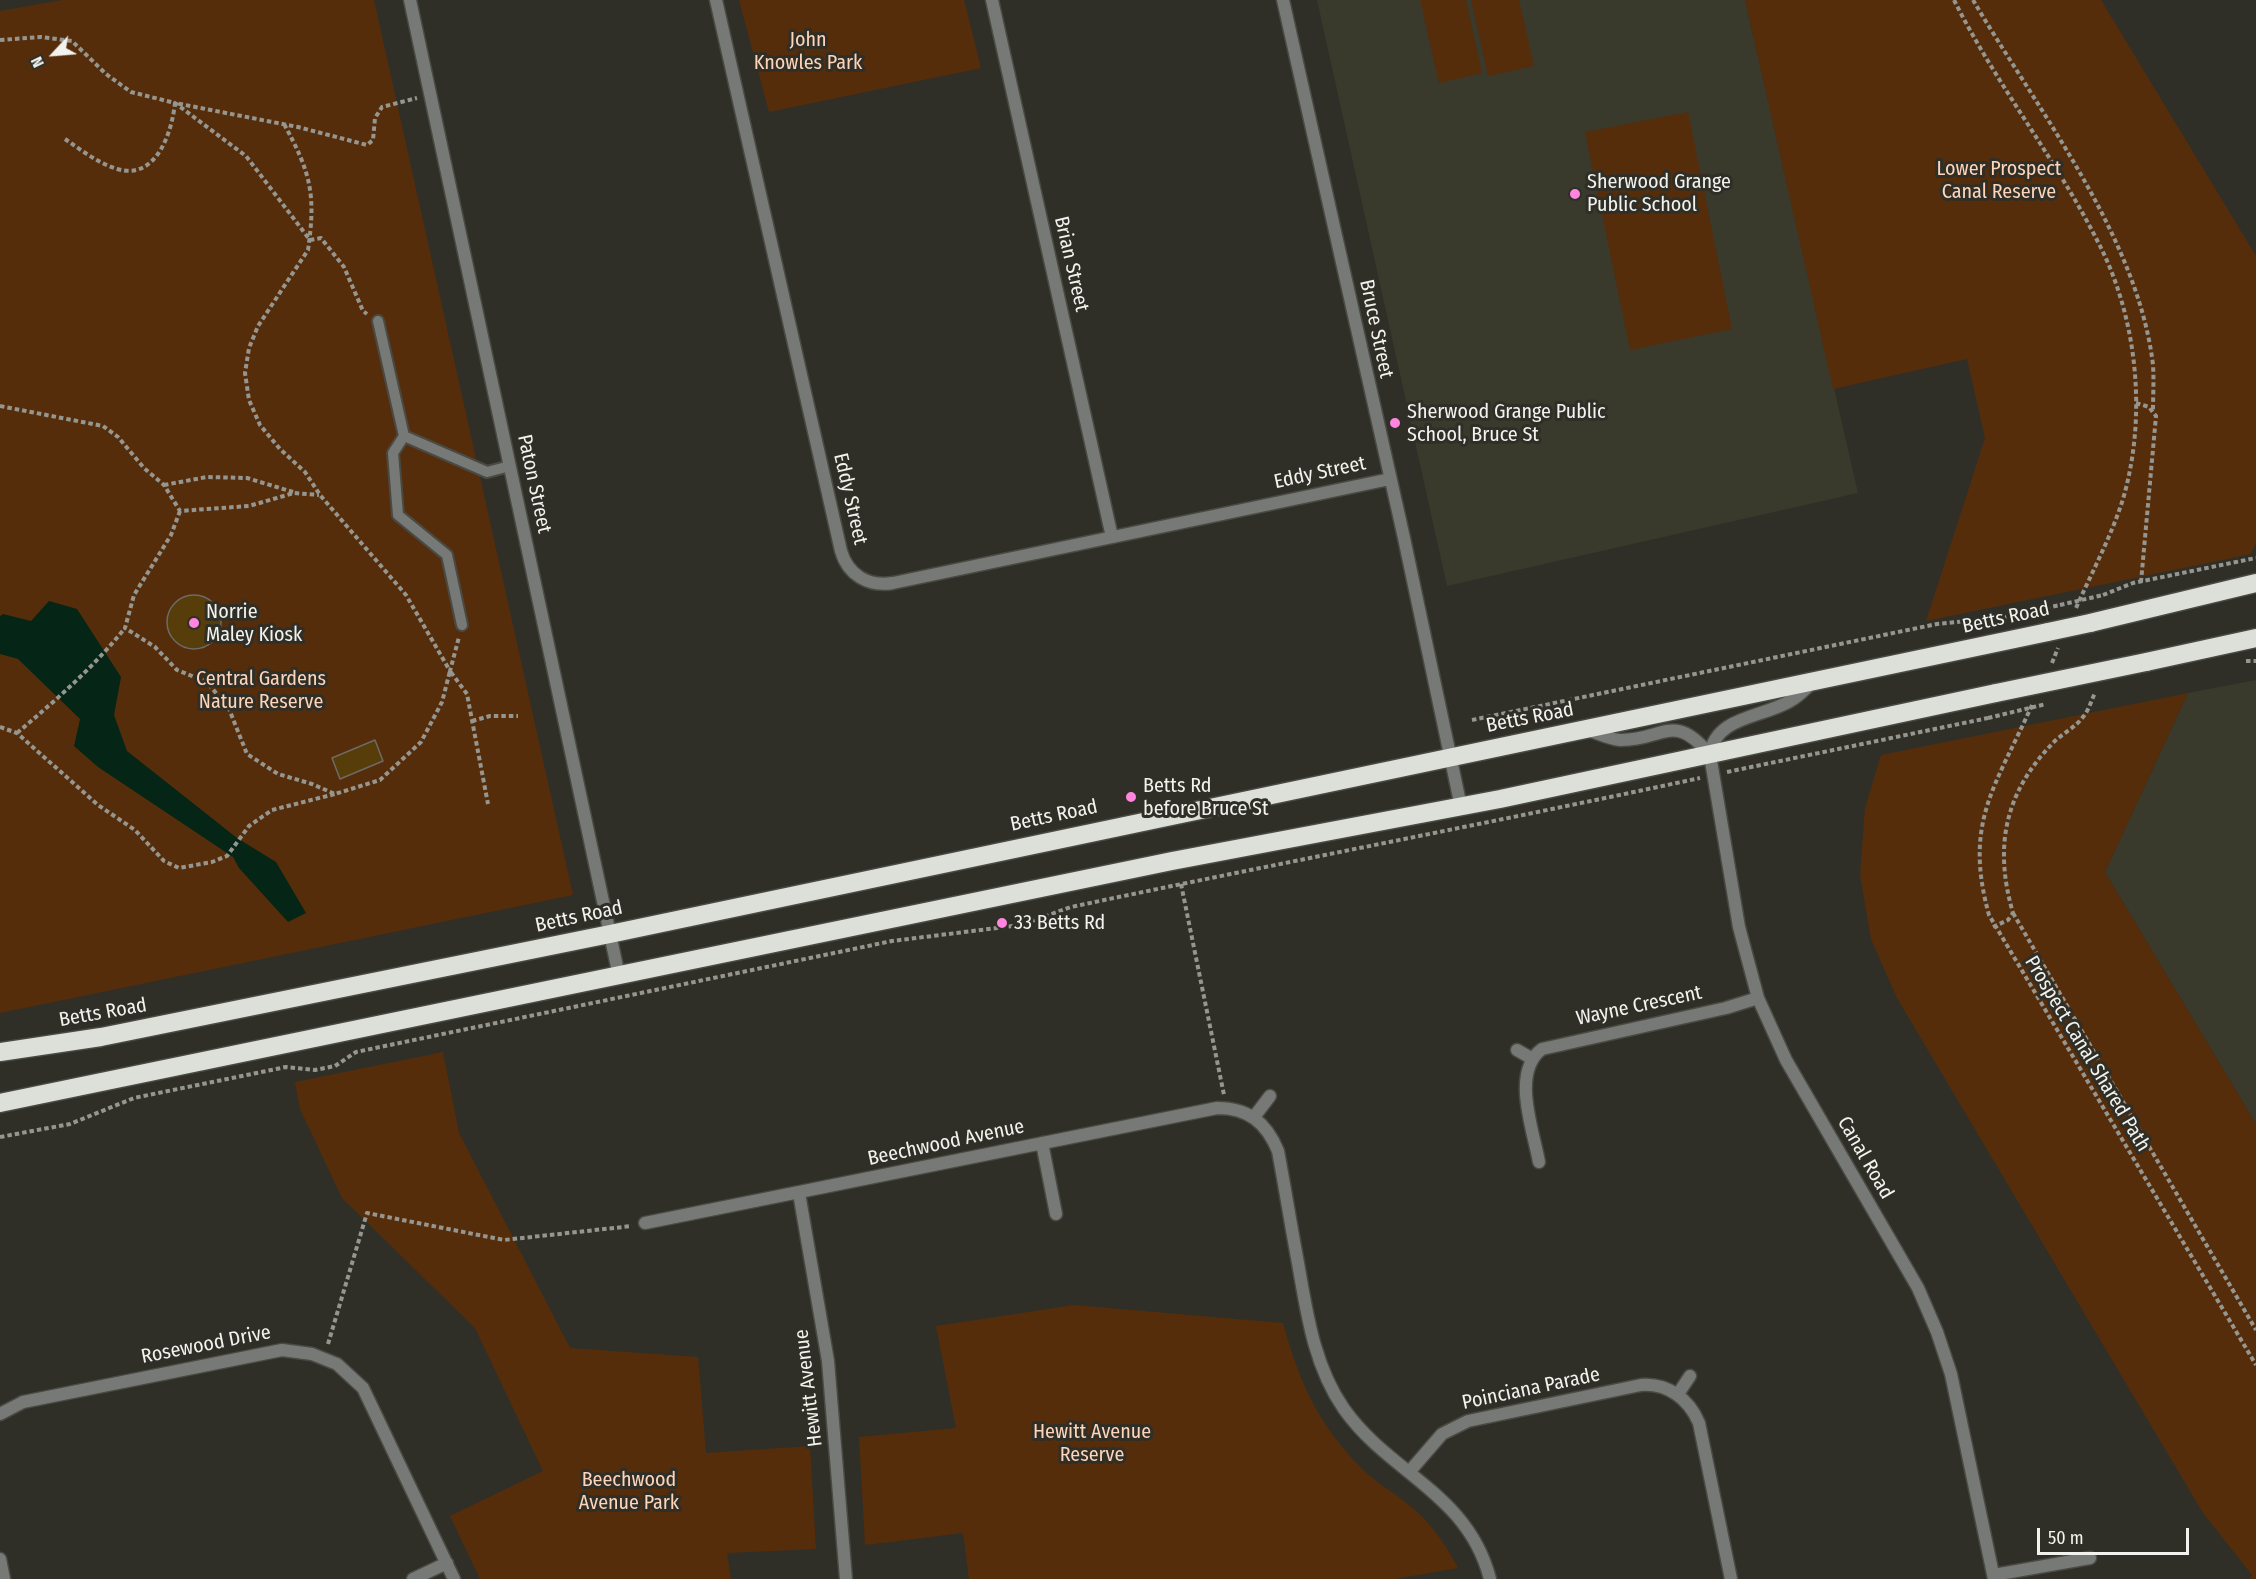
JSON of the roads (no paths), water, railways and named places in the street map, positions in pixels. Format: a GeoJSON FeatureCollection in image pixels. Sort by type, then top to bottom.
{"type":"FeatureCollection","features":[{"type":"Feature","properties":{"kind":"highway","name":"Betts Road"},"geometry":{"type":"LineString","coordinates":[[0,1052],[101,1038],[610,934],[1813,682],[2054,638],[2090,623],[2256,583]]}},
{"type":"Feature","properties":{"kind":"highway"},"geometry":{"type":"LineString","coordinates":[[0,1103],[1172,861],[1461,807],[2256,638]]}},
{"type":"Feature","properties":{"kind":"street","name":"Paton Street"},"geometry":{"type":"LineString","coordinates":[[410,0],[619,976]]}},
{"type":"Feature","properties":{"kind":"street","name":"Eddy Street"},"geometry":{"type":"LineString","coordinates":[[716,0],[841,550],[847,566],[861,579],[881,585],[1390,479]]}},
{"type":"Feature","properties":{"kind":"street","name":"Brian Street"},"geometry":{"type":"LineString","coordinates":[[992,0],[1112,537]]}},
{"type":"Feature","properties":{"kind":"street","name":"Bruce Street"},"geometry":{"type":"LineString","coordinates":[[1283,0],[1461,807]]}},
{"type":"Feature","properties":{"kind":"street"},"geometry":{"type":"LineString","coordinates":[[1710,755],[1711,743],[1721,731],[1743,719],[1790,701],[1813,682]]}},
{"type":"Feature","properties":{"kind":"street"},"geometry":{"type":"LineString","coordinates":[[1586,730],[1619,740],[1659,732],[1683,732],[1698,740],[1710,755]]}},
{"type":"Feature","properties":{"kind":"street","name":"Canal Road"},"geometry":{"type":"LineString","coordinates":[[1710,755],[1739,927],[1758,998],[1786,1060],[1918,1288],[1937,1332],[1951,1374],[1994,1577]]}},
{"type":"Feature","properties":{"kind":"street","name":"Wayne Crescent"},"geometry":{"type":"LineString","coordinates":[[1531,1058],[1548,1046],[1726,1008],[1758,998]]}},
{"type":"Feature","properties":{"kind":"street"},"geometry":{"type":"LineString","coordinates":[[1517,1050],[1531,1058],[1526,1068],[1525,1084],[1539,1162]]}},
{"type":"Feature","properties":{"kind":"street"},"geometry":{"type":"LineString","coordinates":[[1270,1096],[1254,1117],[1268,1130],[1278,1151],[1310,1329],[1324,1373],[1343,1408],[1365,1435],[1452,1509],[1474,1541],[1490,1579]]}},
{"type":"Feature","properties":{"kind":"street","name":"Beechwood Avenue"},"geometry":{"type":"LineString","coordinates":[[645,1223],[1227,1108],[1237,1109],[1254,1117]]}},
{"type":"Feature","properties":{"kind":"street"},"geometry":{"type":"LineString","coordinates":[[1042,1143],[1056,1214]]}},
{"type":"Feature","properties":{"kind":"street","name":"Hewitt Avenue"},"geometry":{"type":"LineString","coordinates":[[799,1193],[828,1361],[846,1579]]}},
{"type":"Feature","properties":{"kind":"street","name":"Rosewood Drive"},"geometry":{"type":"LineString","coordinates":[[0,1414],[23,1402],[282,1350],[324,1359],[337,1364],[363,1388],[447,1563]]}},
{"type":"Feature","properties":{"kind":"street"},"geometry":{"type":"LineString","coordinates":[[1690,1376],[1678,1394],[1690,1406],[1699,1424],[1731,1579]]}},
{"type":"Feature","properties":{"kind":"street","name":"Poinciana Parade"},"geometry":{"type":"LineString","coordinates":[[1410,1471],[1442,1434],[1476,1418],[1641,1385],[1661,1387],[1678,1394]]}},
{"type":"Feature","properties":{"kind":"street"},"geometry":{"type":"LineString","coordinates":[[1994,1577],[2090,1558]]}},
{"type":"Feature","properties":{"kind":"street"},"geometry":{"type":"LineString","coordinates":[[0,1559],[4,1579]]}},
{"type":"Feature","properties":{"kind":"street"},"geometry":{"type":"LineString","coordinates":[[413,1579],[447,1563],[454,1579]]}},
{"type":"Feature","properties":{"kind":"lane"},"geometry":{"type":"LineString","coordinates":[[378,321],[404,436],[393,453],[398,515],[447,555],[462,625]]}},
{"type":"Feature","properties":{"kind":"lane"},"geometry":{"type":"LineString","coordinates":[[404,436],[487,472],[510,466]]}},
{"type":"Feature","properties":{"kind":"place","name":"Sherwood Grange Public School"},"geometry":{"type":"Point","coordinates":[1575,194]}},
{"type":"Feature","properties":{"kind":"place","name":"Sherwood Grange Public School, Bruce St"},"geometry":{"type":"Point","coordinates":[1395,423]}},
{"type":"Feature","properties":{"kind":"place","name":"Norrie Maley Kiosk"},"geometry":{"type":"Point","coordinates":[194,623]}},
{"type":"Feature","properties":{"kind":"place","name":"Betts Rd before Bruce St"},"geometry":{"type":"Point","coordinates":[1131,797]}},
{"type":"Feature","properties":{"kind":"place","name":"33 Betts Rd"},"geometry":{"type":"Point","coordinates":[1002,923]}},
{"type":"Feature","properties":{"kind":"park label","name":"John Knowles Park"},"geometry":{"type":"Point","coordinates":[808,52]}},
{"type":"Feature","properties":{"kind":"park label","name":"Lower Prospect Canal Reserve"},"geometry":{"type":"Point","coordinates":[1999,180]}},
{"type":"Feature","properties":{"kind":"park label","name":"Central Gardens Nature Reserve"},"geometry":{"type":"Point","coordinates":[261,690]}},
{"type":"Feature","properties":{"kind":"park label","name":"Hewitt Avenue Reserve"},"geometry":{"type":"Point","coordinates":[1092,1444]}},
{"type":"Feature","properties":{"kind":"park label","name":"Beechwood Avenue Park"},"geometry":{"type":"Point","coordinates":[629,1492]}}]}
